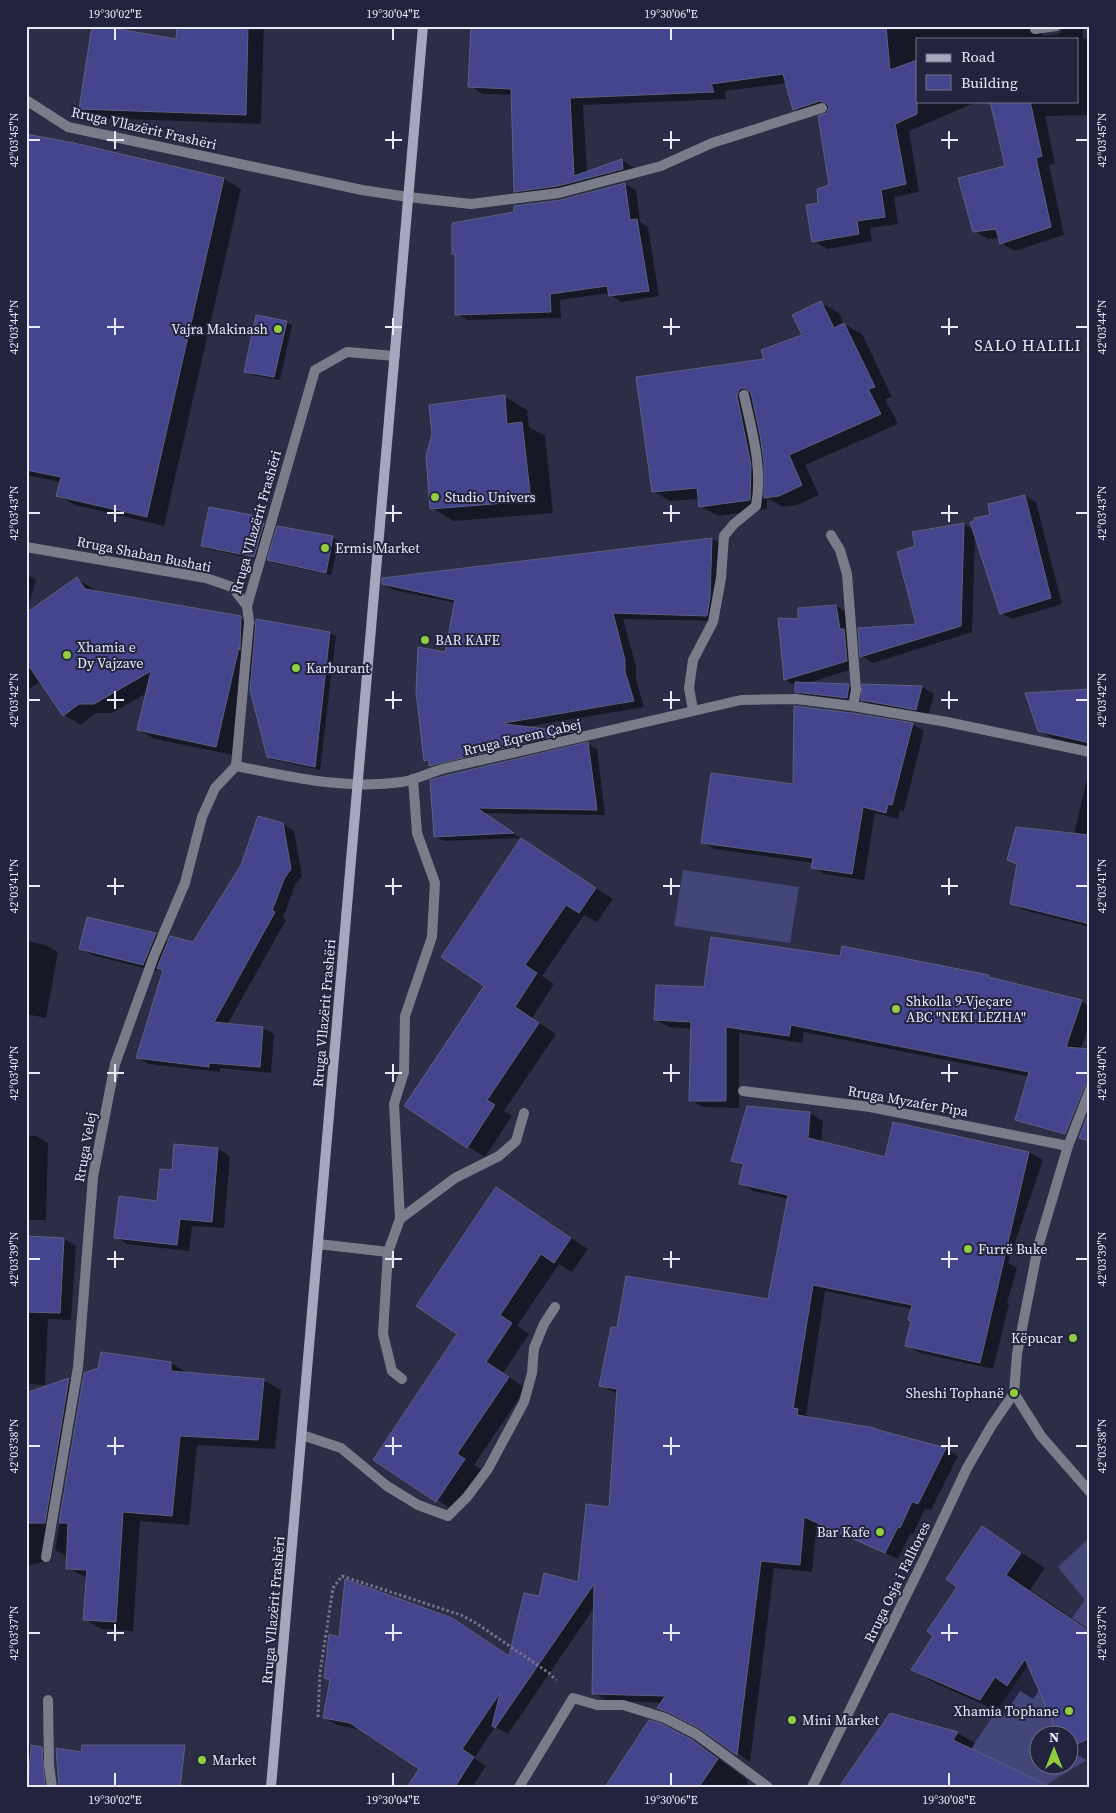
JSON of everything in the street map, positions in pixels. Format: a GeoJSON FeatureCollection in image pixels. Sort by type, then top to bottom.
{"type":"FeatureCollection","features":[{"type":"Feature","properties":{"kind":"main road","name":"Rruga Vllazërit Frashëri"},"geometry":{"type":"LineString","coordinates":[[271,1787],[395,356],[420,27]]}},
{"type":"Feature","properties":{"kind":"street"},"geometry":{"type":"LineString","coordinates":[[1035,29],[1056,26]]}},
{"type":"Feature","properties":{"kind":"street","name":"Rruga Vllazërit Frashëri"},"geometry":{"type":"LineString","coordinates":[[26,100],[68,127],[362,190],[471,204],[559,192],[661,166],[712,143],[822,108]]}},
{"type":"Feature","properties":{"kind":"street","name":"Rruga Vllazërit Frashëri"},"geometry":{"type":"LineString","coordinates":[[236,766],[249,622],[247,606],[315,370],[347,352],[395,356]]}},
{"type":"Feature","properties":{"kind":"street"},"geometry":{"type":"LineString","coordinates":[[693,710],[689,688],[693,660],[713,622],[721,578],[724,536],[734,524],[756,506],[759,489],[758,462],[744,395]]}},
{"type":"Feature","properties":{"kind":"street"},"geometry":{"type":"LineString","coordinates":[[831,535],[840,550],[847,574],[856,690],[853,706]]}},
{"type":"Feature","properties":{"kind":"street","name":"Rruga Shaban Bushati"},"geometry":{"type":"LineString","coordinates":[[26,546],[206,578],[232,588],[247,606]]}},
{"type":"Feature","properties":{"kind":"street","name":"Rruga Eqrem Çabej"},"geometry":{"type":"LineString","coordinates":[[358,785],[402,782],[442,769],[741,700],[796,699],[853,706],[947,722],[1090,752]]}},
{"type":"Feature","properties":{"kind":"street"},"geometry":{"type":"LineString","coordinates":[[236,766],[295,778],[358,785]]}},
{"type":"Feature","properties":{"kind":"street","name":"Rruga Velej"},"geometry":{"type":"LineString","coordinates":[[46,1557],[78,1367],[92,1177],[115,1064],[154,956],[185,883],[202,817],[215,788],[236,766]]}},
{"type":"Feature","properties":{"kind":"street"},"geometry":{"type":"LineString","coordinates":[[402,1379],[392,1370],[383,1334],[388,1252],[400,1219],[394,1104],[404,1072],[405,1016],[432,937],[435,883],[417,833],[413,779]]}},
{"type":"Feature","properties":{"kind":"street"},"geometry":{"type":"LineString","coordinates":[[1090,1090],[1068,1146],[1038,1247],[1017,1354],[1014,1393],[1041,1436],[1090,1492]]}},
{"type":"Feature","properties":{"kind":"street","name":"Rruga Myzafer Pipa"},"geometry":{"type":"LineString","coordinates":[[743,1091],[870,1107],[1068,1146]]}},
{"type":"Feature","properties":{"kind":"street"},"geometry":{"type":"LineString","coordinates":[[400,1219],[455,1178],[499,1156],[516,1141],[524,1113]]}},
{"type":"Feature","properties":{"kind":"street"},"geometry":{"type":"LineString","coordinates":[[318,1244],[388,1252]]}},
{"type":"Feature","properties":{"kind":"street"},"geometry":{"type":"LineString","coordinates":[[302,1435],[341,1448],[387,1486],[418,1505],[448,1516],[467,1498],[488,1469],[524,1402],[532,1372],[534,1348],[544,1324],[556,1307]]}},
{"type":"Feature","properties":{"kind":"street","name":"Rruga Osja i Falltores"},"geometry":{"type":"LineString","coordinates":[[812,1787],[967,1468],[992,1425],[1014,1393]]}},
{"type":"Feature","properties":{"kind":"street"},"geometry":{"type":"LineString","coordinates":[[519,1787],[574,1698],[597,1705],[623,1705],[665,1718],[696,1734],[768,1787]]}},
{"type":"Feature","properties":{"kind":"street"},"geometry":{"type":"LineString","coordinates":[[48,1700],[52,1787]]}},
{"type":"Feature","properties":{"kind":"path"},"geometry":{"type":"LineString","coordinates":[[318,1717],[320,1673],[333,1588],[342,1576],[461,1615],[550,1673],[574,1698]]}},
{"type":"Feature","properties":{"kind":"shaded area"},"geometry":{"type":"Polygon","coordinates":[[[683,870],[799,887],[790,943],[674,926],[683,870]]]}},
{"type":"Feature","properties":{"kind":"shaded area"},"geometry":{"type":"Polygon","coordinates":[[[1090,1537],[1090,1758],[1078,1765],[1078,1726],[1028,1726],[1028,1776],[1061,1776],[1043,1787],[958,1767],[1064,1613],[1072,1618],[1085,1600],[1058,1567],[1090,1537]]]}},
{"type":"Feature","properties":{"kind":"building"},"geometry":{"type":"Polygon","coordinates":[[[92,26],[176,39],[177,26],[248,26],[246,115],[79,109],[92,26]]]}},
{"type":"Feature","properties":{"kind":"building"},"geometry":{"type":"Polygon","coordinates":[[[471,26],[886,26],[890,70],[916,60],[917,114],[895,124],[906,184],[881,190],[885,217],[857,221],[859,234],[812,242],[806,205],[818,203],[817,189],[829,185],[818,116],[827,113],[829,106],[820,101],[793,110],[783,74],[711,84],[714,92],[570,98],[574,176],[622,159],[623,169],[558,186],[514,192],[511,89],[468,87],[471,26]]]}},
{"type":"Feature","properties":{"kind":"building"},"geometry":{"type":"Polygon","coordinates":[[[990,102],[1030,102],[1042,156],[1036,158],[1051,227],[1000,244],[996,229],[973,232],[958,178],[1005,166],[990,102]]]}},
{"type":"Feature","properties":{"kind":"building"},"geometry":{"type":"Polygon","coordinates":[[[26,134],[74,143],[224,178],[147,517],[56,496],[61,477],[26,470],[26,134]]]}},
{"type":"Feature","properties":{"kind":"building"},"geometry":{"type":"Polygon","coordinates":[[[625,183],[630,220],[637,219],[649,291],[609,296],[607,286],[550,294],[551,312],[455,315],[455,254],[452,254],[452,223],[514,212],[514,206],[561,200],[625,183]]]}},
{"type":"Feature","properties":{"kind":"building"},"geometry":{"type":"Polygon","coordinates":[[[821,301],[834,328],[844,323],[875,387],[868,389],[881,414],[789,455],[802,485],[779,496],[764,498],[764,463],[760,435],[751,393],[742,388],[737,396],[751,465],[750,500],[699,507],[697,488],[652,492],[636,377],[764,359],[761,350],[802,335],[792,315],[821,301]]]}},
{"type":"Feature","properties":{"kind":"building"},"geometry":{"type":"Polygon","coordinates":[[[256,315],[287,321],[274,377],[244,372],[256,315]]]}},
{"type":"Feature","properties":{"kind":"building"},"geometry":{"type":"Polygon","coordinates":[[[505,395],[507,424],[522,422],[531,501],[430,509],[426,456],[432,434],[429,405],[505,395]]]}},
{"type":"Feature","properties":{"kind":"building"},"geometry":{"type":"Polygon","coordinates":[[[1025,495],[1051,598],[1000,614],[970,522],[974,521],[974,518],[990,515],[988,504],[1025,495]]]}},
{"type":"Feature","properties":{"kind":"building"},"geometry":{"type":"Polygon","coordinates":[[[209,507],[252,515],[251,521],[264,523],[254,557],[201,546],[209,507]]]}},
{"type":"Feature","properties":{"kind":"building"},"geometry":{"type":"Polygon","coordinates":[[[964,523],[961,626],[860,657],[858,628],[916,624],[897,552],[915,546],[912,532],[964,523]]]}},
{"type":"Feature","properties":{"kind":"building"},"geometry":{"type":"Polygon","coordinates":[[[277,526],[333,536],[326,573],[267,560],[277,526]]]}},
{"type":"Feature","properties":{"kind":"building"},"geometry":{"type":"Polygon","coordinates":[[[712,538],[710,597],[707,616],[613,613],[625,660],[625,672],[634,701],[504,723],[572,732],[429,766],[429,760],[424,761],[416,692],[418,647],[445,652],[455,600],[382,584],[382,578],[712,538]]]}},
{"type":"Feature","properties":{"kind":"building"},"geometry":{"type":"Polygon","coordinates":[[[77,577],[85,589],[241,616],[240,650],[239,647],[216,747],[137,730],[151,671],[94,704],[79,704],[63,716],[26,662],[26,613],[77,577]]]}},
{"type":"Feature","properties":{"kind":"building"},"geometry":{"type":"Polygon","coordinates":[[[836,605],[840,629],[844,629],[847,661],[784,680],[778,618],[798,619],[798,608],[836,605]]]}},
{"type":"Feature","properties":{"kind":"building","name":"Karburant"},"geometry":{"type":"Polygon","coordinates":[[[256,619],[330,632],[315,767],[267,757],[250,690],[256,619]]]}},
{"type":"Feature","properties":{"kind":"building"},"geometry":{"type":"Polygon","coordinates":[[[795,682],[849,684],[847,698],[795,692],[795,682]]]}},
{"type":"Feature","properties":{"kind":"building"},"geometry":{"type":"Polygon","coordinates":[[[862,684],[922,686],[916,710],[861,700],[862,684]]]}},
{"type":"Feature","properties":{"kind":"building"},"geometry":{"type":"Polygon","coordinates":[[[1090,689],[1090,743],[1038,731],[1025,693],[1090,689]]]}},
{"type":"Feature","properties":{"kind":"building"},"geometry":{"type":"Polygon","coordinates":[[[794,706],[913,723],[892,805],[888,804],[886,813],[863,807],[852,874],[811,868],[813,858],[701,843],[711,773],[793,784],[794,706]]]}},
{"type":"Feature","properties":{"kind":"building"},"geometry":{"type":"Polygon","coordinates":[[[588,742],[597,810],[477,808],[514,833],[434,837],[430,780],[588,742]]]}},
{"type":"Feature","properties":{"kind":"building"},"geometry":{"type":"Polygon","coordinates":[[[258,816],[283,823],[291,869],[284,879],[272,911],[275,912],[214,1022],[263,1027],[260,1067],[209,1063],[209,1067],[136,1058],[163,970],[157,968],[170,936],[193,942],[241,865],[258,816]]]}},
{"type":"Feature","properties":{"kind":"building"},"geometry":{"type":"Polygon","coordinates":[[[1016,827],[1090,835],[1090,924],[1010,904],[1017,864],[1007,860],[1016,827]]]}},
{"type":"Feature","properties":{"kind":"building"},"geometry":{"type":"Polygon","coordinates":[[[521,838],[596,888],[579,913],[566,905],[525,965],[537,973],[515,1007],[539,1023],[487,1100],[495,1105],[467,1148],[404,1106],[484,986],[441,957],[521,838]]]}},
{"type":"Feature","properties":{"kind":"building"},"geometry":{"type":"Polygon","coordinates":[[[87,917],[156,933],[143,965],[79,949],[87,917]]]}},
{"type":"Feature","properties":{"kind":"building"},"geometry":{"type":"Polygon","coordinates":[[[711,937],[840,956],[842,946],[989,975],[989,977],[1082,1000],[1066,1047],[1090,1049],[1090,1083],[1084,1087],[1065,1134],[1015,1120],[1029,1072],[791,1025],[789,1036],[726,1027],[726,1101],[689,1101],[691,1022],[654,1020],[656,985],[704,987],[711,937]]]}},
{"type":"Feature","properties":{"kind":"building"},"geometry":{"type":"Polygon","coordinates":[[[747,1106],[810,1112],[808,1138],[885,1157],[893,1122],[1029,1152],[980,1363],[905,1346],[911,1321],[908,1320],[912,1305],[813,1285],[793,1408],[798,1409],[797,1415],[875,1428],[946,1448],[918,1504],[912,1502],[900,1528],[898,1527],[885,1553],[804,1517],[800,1565],[761,1561],[737,1755],[699,1728],[657,1708],[665,1696],[592,1694],[594,1584],[495,1728],[492,1726],[500,1693],[462,1749],[474,1757],[455,1787],[407,1787],[419,1769],[350,1723],[323,1718],[330,1680],[324,1678],[329,1634],[339,1637],[345,1579],[452,1618],[509,1656],[524,1593],[539,1596],[544,1573],[578,1582],[586,1504],[609,1507],[617,1389],[599,1386],[611,1327],[617,1327],[626,1276],[768,1299],[788,1195],[739,1184],[743,1164],[731,1161],[747,1106]]]}},
{"type":"Feature","properties":{"kind":"building"},"geometry":{"type":"Polygon","coordinates":[[[1090,1109],[1090,1141],[1079,1138],[1090,1109]]]}},
{"type":"Feature","properties":{"kind":"building"},"geometry":{"type":"Polygon","coordinates":[[[174,1144],[218,1148],[212,1222],[180,1219],[177,1245],[114,1238],[119,1196],[157,1201],[160,1169],[172,1170],[174,1144]]]}},
{"type":"Feature","properties":{"kind":"building"},"geometry":{"type":"Polygon","coordinates":[[[496,1187],[571,1238],[554,1263],[541,1254],[500,1315],[512,1323],[486,1362],[509,1377],[457,1454],[465,1459],[436,1502],[373,1460],[457,1334],[416,1306],[496,1187]]]}},
{"type":"Feature","properties":{"kind":"building"},"geometry":{"type":"Polygon","coordinates":[[[26,1236],[64,1238],[60,1313],[26,1312],[26,1236]]]}},
{"type":"Feature","properties":{"kind":"building"},"geometry":{"type":"Polygon","coordinates":[[[101,1352],[171,1362],[171,1371],[264,1379],[258,1440],[180,1436],[172,1516],[123,1512],[116,1622],[83,1620],[87,1570],[66,1569],[68,1523],[59,1523],[84,1373],[98,1368],[101,1352]]]}},
{"type":"Feature","properties":{"kind":"building"},"geometry":{"type":"Polygon","coordinates":[[[69,1378],[45,1523],[26,1523],[26,1393],[69,1378]]]}},
{"type":"Feature","properties":{"kind":"building"},"geometry":{"type":"Polygon","coordinates":[[[982,1526],[1021,1553],[1006,1575],[1090,1632],[1090,1738],[1078,1743],[1078,1726],[1055,1726],[1025,1659],[1007,1686],[995,1677],[980,1700],[911,1670],[933,1636],[927,1631],[957,1587],[946,1579],[982,1526]]]}},
{"type":"Feature","properties":{"kind":"building"},"geometry":{"type":"Polygon","coordinates":[[[890,1713],[958,1732],[953,1740],[1051,1787],[839,1787],[890,1713]]]}},
{"type":"Feature","properties":{"kind":"building"},"geometry":{"type":"Polygon","coordinates":[[[649,1720],[662,1724],[692,1740],[718,1759],[699,1787],[605,1787],[649,1720]]]}},
{"type":"Feature","properties":{"kind":"building"},"geometry":{"type":"Polygon","coordinates":[[[31,1745],[42,1747],[45,1787],[28,1787],[31,1745]]]}},
{"type":"Feature","properties":{"kind":"building"},"geometry":{"type":"Polygon","coordinates":[[[82,1745],[185,1745],[180,1787],[59,1787],[56,1748],[81,1752],[82,1745]]]}},
{"type":"Feature","properties":{"kind":"place","name":"Vajra Makinash"},"geometry":{"type":"Point","coordinates":[278,329]}},
{"type":"Feature","properties":{"kind":"place","name":"Studio Univers"},"geometry":{"type":"Point","coordinates":[435,497]}},
{"type":"Feature","properties":{"kind":"place","name":"Ermis Market"},"geometry":{"type":"Point","coordinates":[325,548]}},
{"type":"Feature","properties":{"kind":"place","name":"BAR KAFE"},"geometry":{"type":"Point","coordinates":[425,640]}},
{"type":"Feature","properties":{"kind":"place","name":"Xhamia e Dy Vajzave"},"geometry":{"type":"Point","coordinates":[67,655]}},
{"type":"Feature","properties":{"kind":"place","name":"Karburant"},"geometry":{"type":"Point","coordinates":[296,668]}},
{"type":"Feature","properties":{"kind":"place","name":"Shkolla 9-Vjeçare ABC \"NEKI LEZHA\""},"geometry":{"type":"Point","coordinates":[896,1009]}},
{"type":"Feature","properties":{"kind":"place","name":"Furrë Buke"},"geometry":{"type":"Point","coordinates":[968,1249]}},
{"type":"Feature","properties":{"kind":"place","name":"Këpucar"},"geometry":{"type":"Point","coordinates":[1073,1338]}},
{"type":"Feature","properties":{"kind":"place","name":"Sheshi Tophanë"},"geometry":{"type":"Point","coordinates":[1014,1393]}},
{"type":"Feature","properties":{"kind":"place","name":"Bar Kafe"},"geometry":{"type":"Point","coordinates":[880,1532]}},
{"type":"Feature","properties":{"kind":"place","name":"Xhamia Tophane"},"geometry":{"type":"Point","coordinates":[1069,1711]}},
{"type":"Feature","properties":{"kind":"place","name":"Mini Market"},"geometry":{"type":"Point","coordinates":[792,1720]}},
{"type":"Feature","properties":{"kind":"place","name":"Market"},"geometry":{"type":"Point","coordinates":[202,1760]}},
{"type":"Feature","properties":{"kind":"district","name":"SALO HALILI"},"geometry":{"type":"Point","coordinates":[1028,345]}}]}
